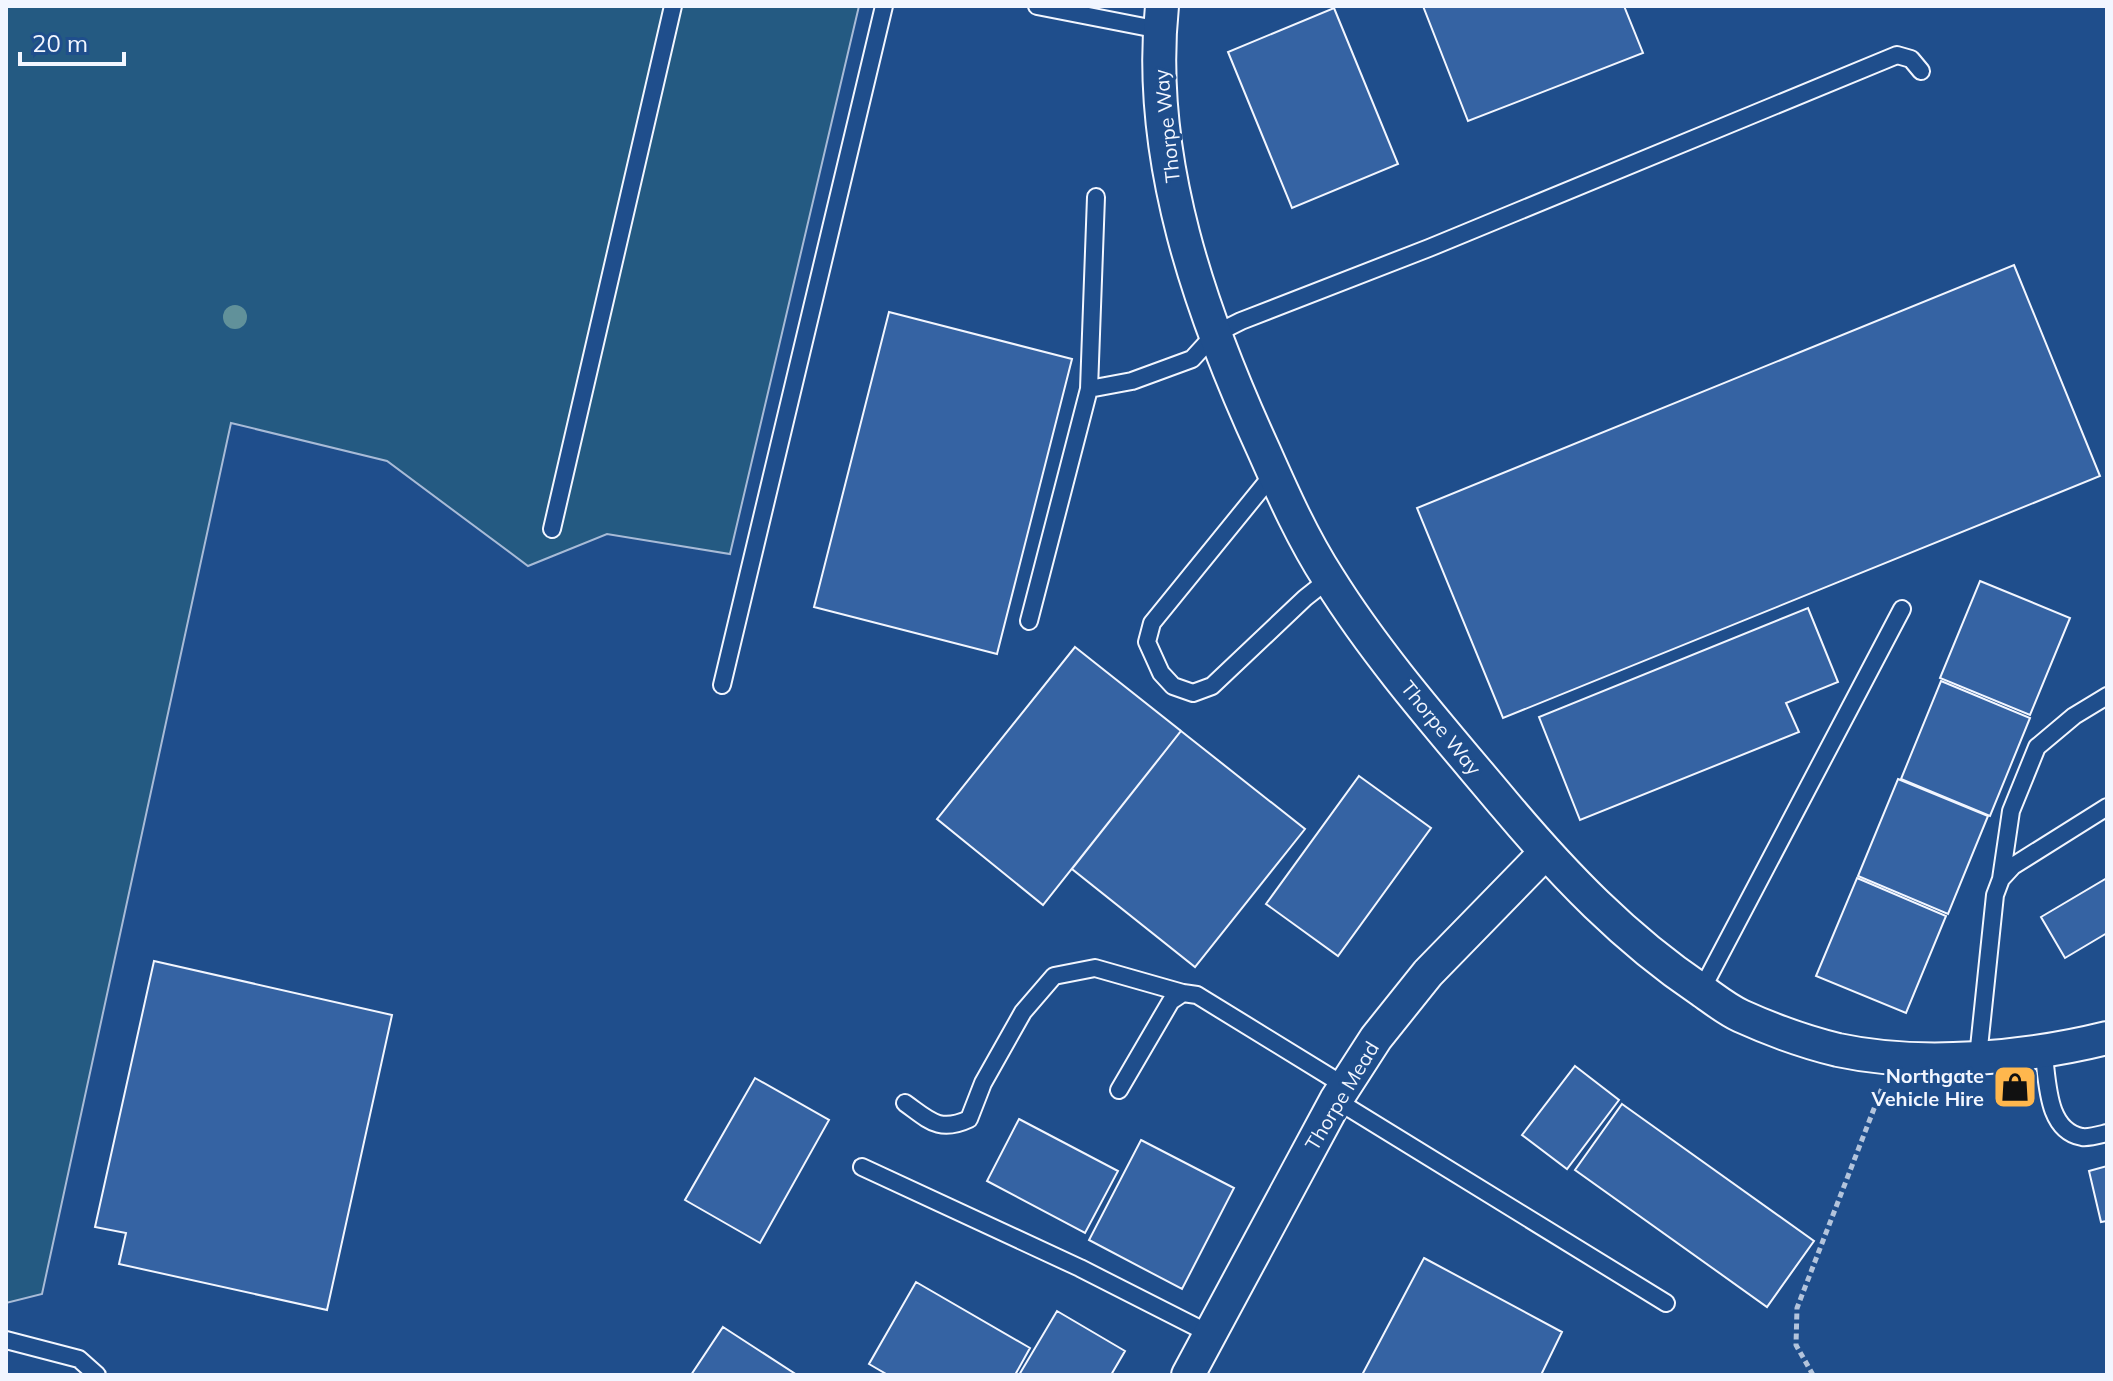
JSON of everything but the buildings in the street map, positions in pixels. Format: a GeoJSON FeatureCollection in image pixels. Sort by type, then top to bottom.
{"type":"FeatureCollection","features":[{"type":"Feature","properties":{"kind":"street","name":"Thorpe Way"},"geometry":{"type":"LineString","coordinates":[[1161,18],[1160,88],[1167,164],[1186,243],[1215,334],[1274,473],[1329,579],[1412,693],[1545,853],[1603,913],[1701,991],[1736,1014],[1785,1034],[1838,1050],[1893,1058],[1978,1057],[2107,1038]]}},
{"type":"Feature","properties":{"kind":"street","name":"Thorpe Mead"},"geometry":{"type":"LineString","coordinates":[[1188,1375],[1341,1093],[1376,1038],[1428,973],[1545,853]]}},
{"type":"Feature","properties":{"kind":"lane"},"geometry":{"type":"LineString","coordinates":[[552,529],[673,6]]}},
{"type":"Feature","properties":{"kind":"lane"},"geometry":{"type":"LineString","coordinates":[[722,685],[884,6]]}},
{"type":"Feature","properties":{"kind":"lane"},"geometry":{"type":"LineString","coordinates":[[1037,6],[1161,18]]}},
{"type":"Feature","properties":{"kind":"lane"},"geometry":{"type":"LineString","coordinates":[[1089,389],[1132,381],[1192,359],[1215,334],[1241,321],[1443,242],[1897,55],[1911,59],[1921,71]]}},
{"type":"Feature","properties":{"kind":"lane"},"geometry":{"type":"LineString","coordinates":[[1029,621],[1089,389],[1096,197]]}},
{"type":"Feature","properties":{"kind":"lane"},"geometry":{"type":"LineString","coordinates":[[1274,473],[1152,623],[1147,642],[1153,659],[1173,686],[1193,693],[1212,686],[1329,579]]}},
{"type":"Feature","properties":{"kind":"lane"},"geometry":{"type":"LineString","coordinates":[[1701,991],[1902,609]]}},
{"type":"Feature","properties":{"kind":"lane"},"geometry":{"type":"LineString","coordinates":[[1978,1057],[1995,895],[2001,879],[2011,811],[2037,747],[2074,716],[2107,696]]}},
{"type":"Feature","properties":{"kind":"lane"},"geometry":{"type":"LineString","coordinates":[[2001,879],[2013,866],[2107,807]]}},
{"type":"Feature","properties":{"kind":"lane"},"geometry":{"type":"LineString","coordinates":[[905,1103],[935,1125],[954,1126],[969,1119],[983,1083],[1023,1012],[1054,976],[1095,968],[1197,995],[1341,1093],[1666,1303]]}},
{"type":"Feature","properties":{"kind":"lane"},"geometry":{"type":"LineString","coordinates":[[1119,1090],[1171,1001],[1183,993]]}},
{"type":"Feature","properties":{"kind":"lane"},"geometry":{"type":"LineString","coordinates":[[2043,1049],[2053,1113],[2066,1131],[2084,1137],[2107,1133]]}},
{"type":"Feature","properties":{"kind":"lane"},"geometry":{"type":"LineString","coordinates":[[862,1167],[1080,1268],[1210,1334]]}},
{"type":"Feature","properties":{"kind":"lane"},"geometry":{"type":"LineString","coordinates":[[6,1340],[79,1359],[97,1375]]}},
{"type":"Feature","properties":{"kind":"path"},"geometry":{"type":"LineString","coordinates":[[1813,1375],[1796,1345],[1797,1308],[1893,1058]]}},
{"type":"Feature","properties":{"kind":"shaded area"},"geometry":{"type":"Polygon","coordinates":[[[6,6],[859,6],[730,554],[607,534],[528,566],[387,461],[231,423],[42,1294],[6,1303],[6,6]]]}},
{"type":"Feature","properties":{"kind":"place","name":"Northgate Vehicle Hire"},"geometry":{"type":"Point","coordinates":[2015,1087]}}]}
